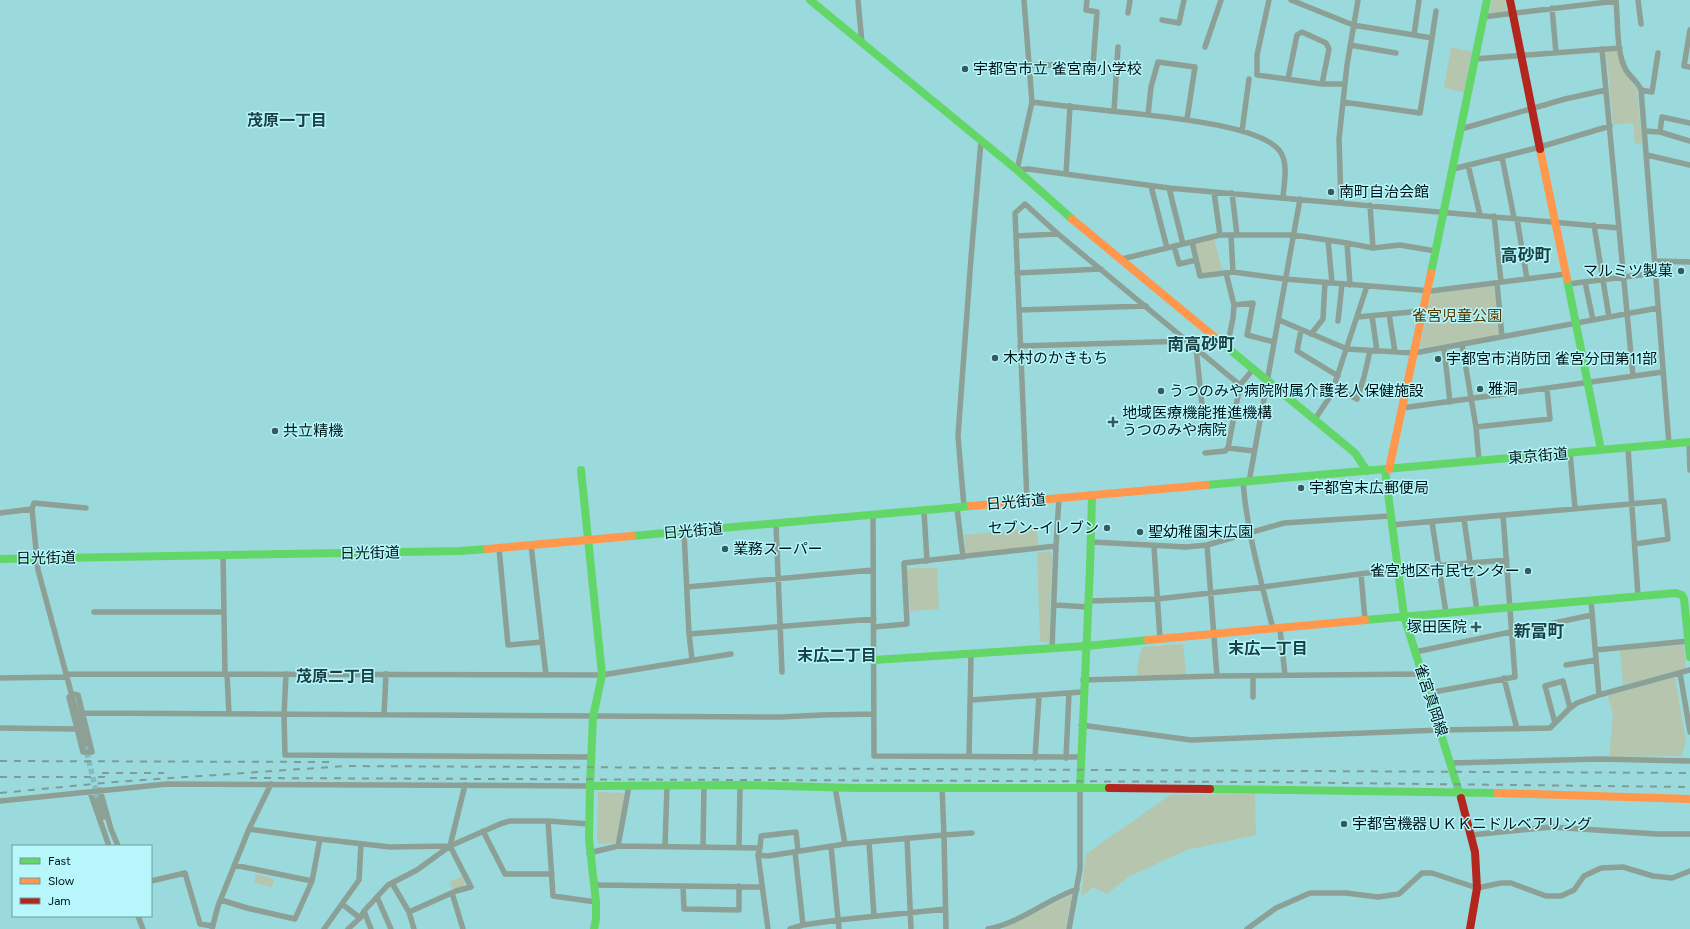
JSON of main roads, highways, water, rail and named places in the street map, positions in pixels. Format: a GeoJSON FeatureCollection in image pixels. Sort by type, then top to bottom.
{"type":"FeatureCollection","features":[{"type":"Feature","properties":{"kind":"main road"},"geometry":{"type":"LineString","coordinates":[[810,0],[1017,170],[1315,419],[1355,453],[1367,471]]}},
{"type":"Feature","properties":{"kind":"main road","name":"雀宮真岡線"},"geometry":{"type":"LineString","coordinates":[[1470,929],[1477,888],[1476,862],[1471,835],[1459,792],[1404,616],[1391,525],[1387,470],[1423,311],[1487,0]]}},
{"type":"Feature","properties":{"kind":"main road"},"geometry":{"type":"LineString","coordinates":[[1510,0],[1589,383],[1601,450]]}},
{"type":"Feature","properties":{"kind":"main road","name":"東京街道"},"geometry":{"type":"LineString","coordinates":[[1387,470],[1689,442]]}},
{"type":"Feature","properties":{"kind":"main road"},"geometry":{"type":"LineString","coordinates":[[581,470],[602,675],[593,717],[590,786],[589,854],[596,902],[596,919],[594,929]]}},
{"type":"Feature","properties":{"kind":"main road","name":"日光街道"},"geometry":{"type":"LineString","coordinates":[[0,559],[223,554],[424,552],[499,548],[1387,470]]}},
{"type":"Feature","properties":{"kind":"main road"},"geometry":{"type":"LineString","coordinates":[[1080,788],[1082,692],[1092,542],[1092,495]]}},
{"type":"Feature","properties":{"kind":"main road"},"geometry":{"type":"LineString","coordinates":[[874,660],[1052,649],[1404,616],[1676,593],[1682,595],[1684,599],[1690,657]]}},
{"type":"Feature","properties":{"kind":"main road"},"geometry":{"type":"LineString","coordinates":[[590,786],[740,785],[835,788],[942,787],[1459,792],[1690,799]]}},
{"type":"Feature","properties":{"kind":"tunnel"},"geometry":{"type":"LineString","coordinates":[[85,744],[98,800]]}},
{"type":"Feature","properties":{"kind":"railway"},"geometry":{"type":"LineString","coordinates":[[0,761],[332,762]]}},
{"type":"Feature","properties":{"kind":"railway"},"geometry":{"type":"LineString","coordinates":[[0,793],[114,782],[345,766],[1690,773]]}},
{"type":"Feature","properties":{"kind":"railway"},"geometry":{"type":"LineString","coordinates":[[102,773],[164,773]]}},
{"type":"Feature","properties":{"kind":"railway"},"geometry":{"type":"LineString","coordinates":[[0,777],[108,777]]}},
{"type":"Feature","properties":{"kind":"railway"},"geometry":{"type":"LineString","coordinates":[[250,778],[1255,782],[1690,787]]}},
{"type":"Feature","properties":{"kind":"place","name":"宇都宮市立 雀宮南小学校"},"geometry":{"type":"Point","coordinates":[965,69]}},
{"type":"Feature","properties":{"kind":"place","name":"南町自治会館"},"geometry":{"type":"Point","coordinates":[1331,192]}},
{"type":"Feature","properties":{"kind":"place","name":"マルミツ製菓"},"geometry":{"type":"Point","coordinates":[1681,271]}},
{"type":"Feature","properties":{"kind":"place","name":"木村のかきもち"},"geometry":{"type":"Point","coordinates":[995,358]}},
{"type":"Feature","properties":{"kind":"place","name":"宇都宮市消防団 雀宮分団第11部"},"geometry":{"type":"Point","coordinates":[1438,359]}},
{"type":"Feature","properties":{"kind":"place","name":"雅洞"},"geometry":{"type":"Point","coordinates":[1480,389]}},
{"type":"Feature","properties":{"kind":"place","name":"うつのみや病院附属介護老人保健施設"},"geometry":{"type":"Point","coordinates":[1161,391]}},
{"type":"Feature","properties":{"kind":"place","name":"地域医療機能推進機構 うつのみや病院"},"geometry":{"type":"Point","coordinates":[1113,422]}},
{"type":"Feature","properties":{"kind":"place","name":"共立精機"},"geometry":{"type":"Point","coordinates":[275,431]}},
{"type":"Feature","properties":{"kind":"place","name":"宇都宮末広郵便局"},"geometry":{"type":"Point","coordinates":[1301,488]}},
{"type":"Feature","properties":{"kind":"place","name":"セブン-イレブン"},"geometry":{"type":"Point","coordinates":[1107,528]}},
{"type":"Feature","properties":{"kind":"place","name":"聖幼稚園末広園"},"geometry":{"type":"Point","coordinates":[1140,532]}},
{"type":"Feature","properties":{"kind":"place","name":"業務スーパー"},"geometry":{"type":"Point","coordinates":[725,549]}},
{"type":"Feature","properties":{"kind":"place","name":"雀宮地区市民センター"},"geometry":{"type":"Point","coordinates":[1528,571]}},
{"type":"Feature","properties":{"kind":"place","name":"塚田医院"},"geometry":{"type":"Point","coordinates":[1476,627]}},
{"type":"Feature","properties":{"kind":"place","name":"宇都宮機器ＵＫＫニドルベアリング"},"geometry":{"type":"Point","coordinates":[1344,824]}},
{"type":"Feature","properties":{"kind":"district","name":"茂原一丁目"},"geometry":{"type":"Point","coordinates":[287,120]}},
{"type":"Feature","properties":{"kind":"district","name":"高砂町"},"geometry":{"type":"Point","coordinates":[1526,255]}},
{"type":"Feature","properties":{"kind":"district","name":"南高砂町"},"geometry":{"type":"Point","coordinates":[1201,344]}},
{"type":"Feature","properties":{"kind":"district","name":"新富町"},"geometry":{"type":"Point","coordinates":[1539,631]}},
{"type":"Feature","properties":{"kind":"district","name":"末広一丁目"},"geometry":{"type":"Point","coordinates":[1268,648]}},
{"type":"Feature","properties":{"kind":"district","name":"末広二丁目"},"geometry":{"type":"Point","coordinates":[837,655]}},
{"type":"Feature","properties":{"kind":"district","name":"茂原二丁目"},"geometry":{"type":"Point","coordinates":[336,676]}},
{"type":"Feature","properties":{"kind":"park label","name":"雀宮児童公園"},"geometry":{"type":"Point","coordinates":[1457,316]}}]}
